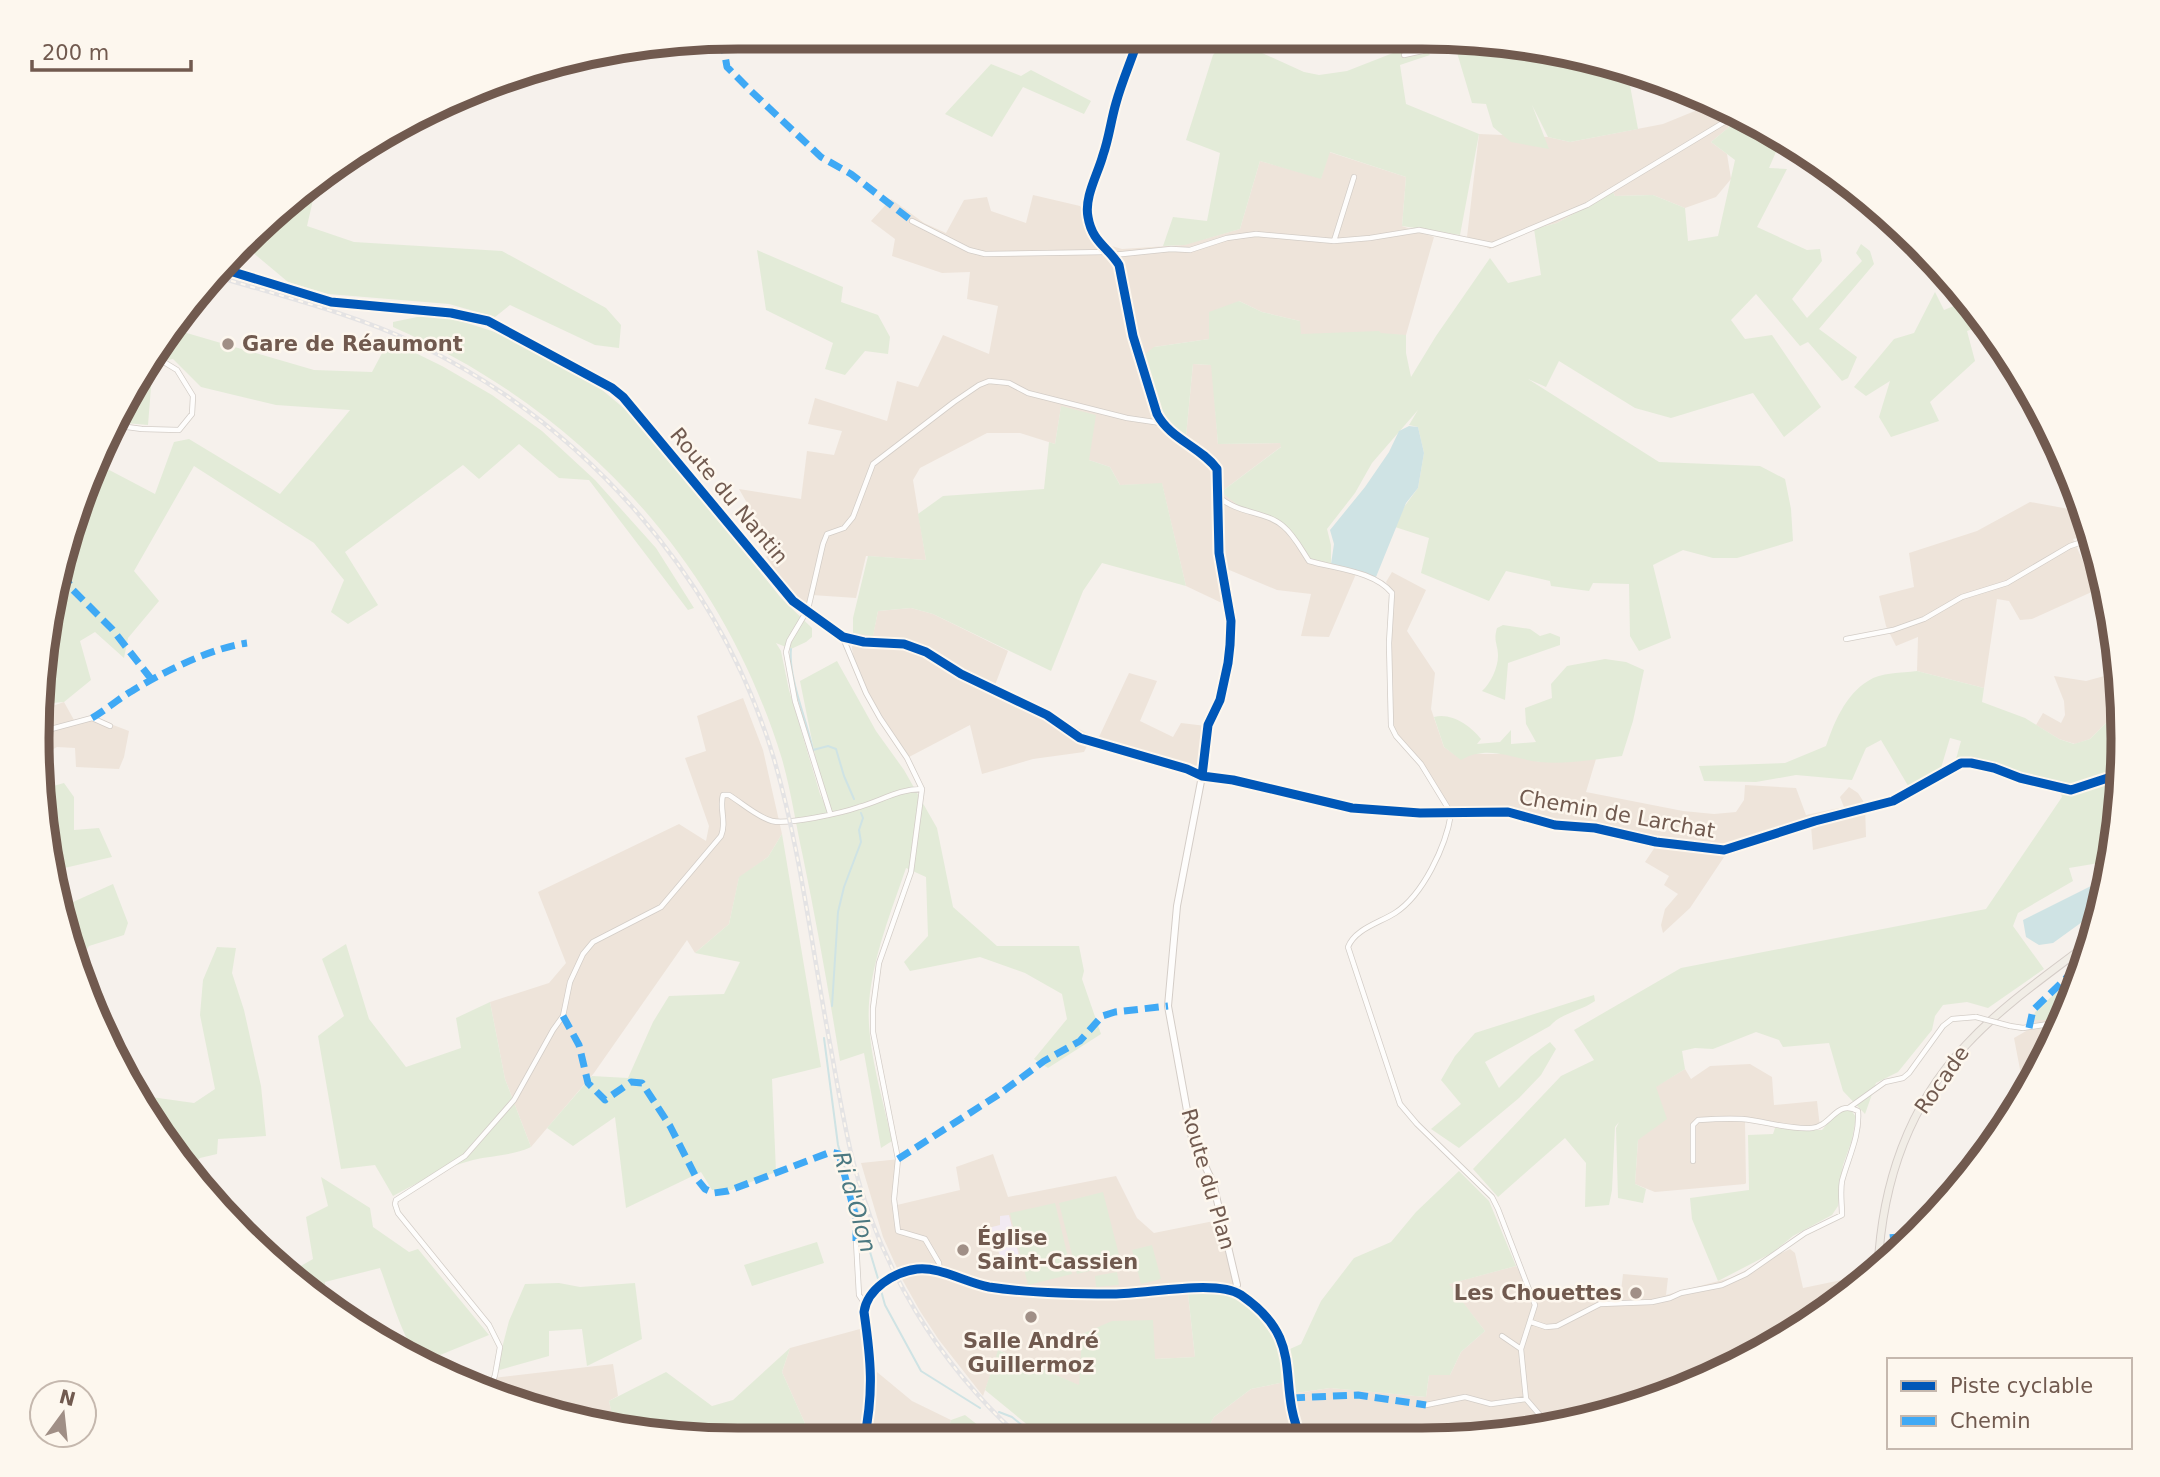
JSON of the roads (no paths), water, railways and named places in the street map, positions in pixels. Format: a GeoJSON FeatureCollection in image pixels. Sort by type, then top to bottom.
{"type":"FeatureCollection","features":[{"type":"Feature","properties":{"kind":"main road","name":"Rocade"},"geometry":{"type":"LineString","coordinates":[[1879,1254],[1883,1213],[1892,1175],[1906,1136],[1925,1099],[1952,1060],[1980,1030],[2076,953]]}},
{"type":"Feature","properties":{"kind":"street"},"geometry":{"type":"LineString","coordinates":[[1106,252],[1089,223],[1087,201],[1105,149],[1116,101],[1135,49]]}},
{"type":"Feature","properties":{"kind":"street"},"geometry":{"type":"LineString","coordinates":[[1404,55],[1430,49]]}},
{"type":"Feature","properties":{"kind":"street"},"geometry":{"type":"LineString","coordinates":[[912,221],[969,250],[985,254],[1106,252],[1113,255],[1171,249],[1190,250],[1227,238],[1255,234],[1334,241],[1419,230],[1492,245],[1587,205],[1727,120]]}},
{"type":"Feature","properties":{"kind":"street"},"geometry":{"type":"LineString","coordinates":[[1334,241],[1353,177]]}},
{"type":"Feature","properties":{"kind":"street"},"geometry":{"type":"LineString","coordinates":[[1113,255],[1119,265],[1136,348],[1157,414],[1162,423],[1196,448],[1217,469],[1219,554],[1231,621],[1230,645],[1220,700],[1208,725],[1202,776]]}},
{"type":"Feature","properties":{"kind":"street","name":"Route du Nantin"},"geometry":{"type":"LineString","coordinates":[[232,272],[331,302],[451,313],[488,321],[612,388],[623,397],[793,601],[843,637],[918,649],[961,674],[1047,715],[1080,738],[1188,769],[1202,776]]}},
{"type":"Feature","properties":{"kind":"street"},"geometry":{"type":"LineString","coordinates":[[124,427],[179,430],[192,414],[192,396],[177,370],[162,361]]}},
{"type":"Feature","properties":{"kind":"street"},"geometry":{"type":"LineString","coordinates":[[830,813],[796,701],[786,652],[789,641],[806,612],[827,534],[844,528],[853,517],[873,464],[979,385],[999,381],[1028,393],[1128,418],[1162,423]]}},
{"type":"Feature","properties":{"kind":"street"},"geometry":{"type":"LineString","coordinates":[[1218,496],[1238,510],[1281,524],[1309,561],[1384,583],[1392,593],[1389,643],[1391,726],[1396,736],[1421,764],[1451,814],[1450,824],[1420,889],[1398,911],[1351,939],[1348,947],[1400,1104],[1416,1125],[1492,1197],[1532,1293],[1535,1305],[1521,1349],[1526,1399],[1542,1417]]}},
{"type":"Feature","properties":{"kind":"street"},"geometry":{"type":"LineString","coordinates":[[1846,639],[1892,630],[1924,619],[1962,597],[2007,583],[2070,546],[2082,542]]}},
{"type":"Feature","properties":{"kind":"street"},"geometry":{"type":"LineString","coordinates":[[843,637],[866,693],[907,758],[922,789],[911,872],[879,963],[873,1032],[898,1160],[894,1199],[898,1231],[925,1239],[939,1264],[940,1273]]}},
{"type":"Feature","properties":{"kind":"street"},"geometry":{"type":"LineString","coordinates":[[49,730],[92,718],[110,726]]}},
{"type":"Feature","properties":{"kind":"street","name":"Chemin de Larchat"},"geometry":{"type":"LineString","coordinates":[[1202,776],[1233,780],[1352,808],[1382,812],[1451,814],[1508,812],[1555,825],[1595,828],[1656,842],[1724,850],[1815,821],[1893,801],[1961,763],[1994,768],[2020,778],[2071,790],[2110,777]]}},
{"type":"Feature","properties":{"kind":"street","name":"Route du Plan"},"geometry":{"type":"LineString","coordinates":[[1202,776],[1177,906],[1168,1006],[1192,1138],[1213,1183],[1237,1285],[1234,1291]]}},
{"type":"Feature","properties":{"kind":"street"},"geometry":{"type":"LineString","coordinates":[[493,1382],[500,1347],[489,1325],[398,1213],[396,1200],[466,1156],[513,1100],[552,1030],[563,1016],[570,982],[583,954],[597,939],[661,907],[721,836],[724,829],[723,794],[730,795],[771,821],[805,819],[858,808],[898,792],[922,789]]}},
{"type":"Feature","properties":{"kind":"street"},"geometry":{"type":"LineString","coordinates":[[1693,1161],[1693,1125],[1698,1120],[1741,1119],[1810,1128],[1824,1124],[1839,1109],[1850,1107],[1885,1082],[1903,1078],[1943,1026],[1952,1019],[1976,1017],[2023,1028],[2048,1025]]}},
{"type":"Feature","properties":{"kind":"street"},"geometry":{"type":"LineString","coordinates":[[1531,1322],[1557,1326],[1600,1304],[1652,1302],[1722,1285],[1746,1274],[1805,1233],[1842,1215],[1842,1184],[1859,1121],[1858,1111],[1850,1107]]}},
{"type":"Feature","properties":{"kind":"street"},"geometry":{"type":"LineString","coordinates":[[856,1241],[859,1295],[865,1304]]}},
{"type":"Feature","properties":{"kind":"street"},"geometry":{"type":"LineString","coordinates":[[866,1428],[872,1376],[865,1304],[877,1287],[904,1273],[924,1268],[992,1287],[1052,1292],[1133,1294],[1219,1286],[1234,1291],[1261,1312],[1283,1341],[1288,1359],[1293,1413],[1298,1428]]}},
{"type":"Feature","properties":{"kind":"street"},"geometry":{"type":"LineString","coordinates":[[1502,1336],[1521,1349]]}},
{"type":"Feature","properties":{"kind":"street"},"geometry":{"type":"LineString","coordinates":[[1426,1405],[1465,1397],[1491,1404],[1526,1399]]}},
{"type":"Feature","properties":{"kind":"waterway","name":"Ri d'Olon"},"geometry":{"type":"LineString","coordinates":[[791,649],[792,673],[813,750],[828,746],[836,749],[854,799]]}},
{"type":"Feature","properties":{"kind":"waterway","name":"Ri d'Olon"},"geometry":{"type":"LineString","coordinates":[[832,1006],[838,912],[844,887],[861,842],[861,813]]}},
{"type":"Feature","properties":{"kind":"waterway","name":"Ri d'Olon"},"geometry":{"type":"LineString","coordinates":[[824,1038],[838,1145],[879,1282]]}},
{"type":"Feature","properties":{"kind":"waterway","name":"Ri d'Olon"},"geometry":{"type":"LineString","coordinates":[[880,1287],[885,1305],[921,1371],[980,1408]]}},
{"type":"Feature","properties":{"kind":"waterway","name":"Ri d'Olon"},"geometry":{"type":"LineString","coordinates":[[999,1412],[1012,1417],[1025,1428]]}},
{"type":"Feature","properties":{"kind":"railway"},"geometry":{"type":"LineString","coordinates":[[225,279],[391,332],[477,377],[535,417],[589,462],[638,514],[682,569],[719,629],[750,692],[774,759],[799,865],[852,1157],[878,1237],[916,1311],[939,1346],[964,1379],[1010,1428]]}},
{"type":"Feature","properties":{"kind":"place","name":"Gare de Réaumont"},"geometry":{"type":"Point","coordinates":[228,344]}},
{"type":"Feature","properties":{"kind":"place","name":"Église Saint-Cassien"},"geometry":{"type":"Point","coordinates":[963,1250]}},
{"type":"Feature","properties":{"kind":"place","name":"Les Chouettes"},"geometry":{"type":"Point","coordinates":[1636,1293]}},
{"type":"Feature","properties":{"kind":"place","name":"Salle André Guillermoz"},"geometry":{"type":"Point","coordinates":[1031,1317]}}]}
